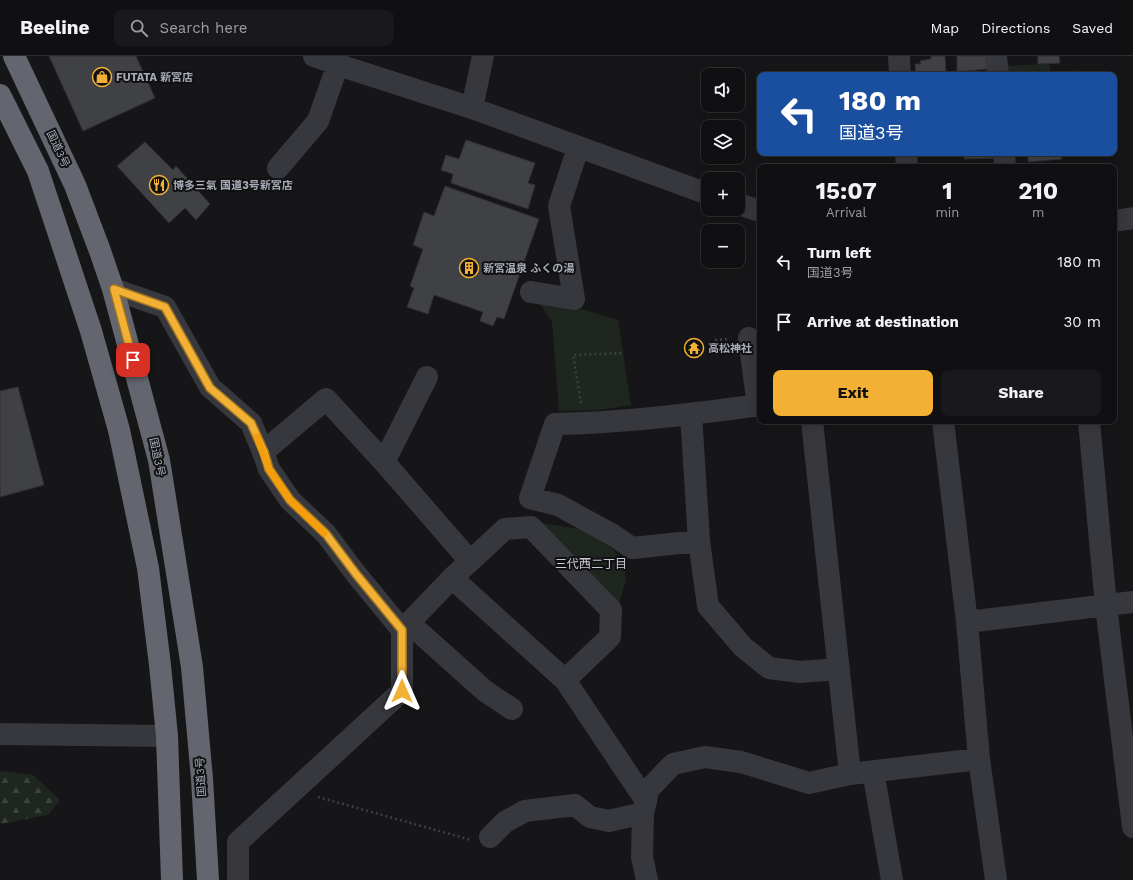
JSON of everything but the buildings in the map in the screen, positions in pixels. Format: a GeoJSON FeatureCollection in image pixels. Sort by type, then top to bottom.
{"type":"FeatureCollection","features":[{"type":"Feature","properties":{"kind":"highway","name":"国道3号"},"geometry":{"type":"LineString","coordinates":[[14,56],[75,185],[114,289],[159,460],[192,667],[202,779],[208,880]]}},
{"type":"Feature","properties":{"kind":"highway"},"geometry":{"type":"LineString","coordinates":[[0,95],[38,171],[91,331],[119,430],[148,568],[160,665],[167,736],[172,880]]}},
{"type":"Feature","properties":{"kind":"street"},"geometry":{"type":"LineString","coordinates":[[314,56],[472,108],[578,148],[701,192]]}},
{"type":"Feature","properties":{"kind":"street"},"geometry":{"type":"LineString","coordinates":[[472,108],[483,56]]}},
{"type":"Feature","properties":{"kind":"street"},"geometry":{"type":"LineString","coordinates":[[899,56],[900,72]]}},
{"type":"Feature","properties":{"kind":"street"},"geometry":{"type":"LineString","coordinates":[[996,56],[998,72]]}},
{"type":"Feature","properties":{"kind":"street"},"geometry":{"type":"LineString","coordinates":[[278,168],[318,121],[338,64]]}},
{"type":"Feature","properties":{"kind":"street"},"geometry":{"type":"LineString","coordinates":[[532,292],[574,298],[559,206],[578,148]]}},
{"type":"Feature","properties":{"kind":"street"},"geometry":{"type":"LineString","coordinates":[[745,206],[757,210]]}},
{"type":"Feature","properties":{"kind":"street"},"geometry":{"type":"LineString","coordinates":[[1117,220],[1133,218]]}},
{"type":"Feature","properties":{"kind":"street"},"geometry":{"type":"LineString","coordinates":[[114,289],[165,307],[210,388],[251,423],[264,452],[269,469],[290,500],[326,534],[356,574],[405,626],[485,691],[512,709]]}},
{"type":"Feature","properties":{"kind":"street"},"geometry":{"type":"LineString","coordinates":[[749,338],[757,392]]}},
{"type":"Feature","properties":{"kind":"street"},"geometry":{"type":"LineString","coordinates":[[384,462],[427,377]]}},
{"type":"Feature","properties":{"kind":"street"},"geometry":{"type":"LineString","coordinates":[[264,452],[326,399],[384,462],[470,561]]}},
{"type":"Feature","properties":{"kind":"street"},"geometry":{"type":"LineString","coordinates":[[699,541],[632,548],[613,535],[558,505],[530,498],[555,424],[586,424],[757,406]]}},
{"type":"Feature","properties":{"kind":"street"},"geometry":{"type":"LineString","coordinates":[[691,414],[699,541],[708,606],[743,647],[769,668],[800,672],[838,670]]}},
{"type":"Feature","properties":{"kind":"street"},"geometry":{"type":"LineString","coordinates":[[812,424],[850,774]]}},
{"type":"Feature","properties":{"kind":"street"},"geometry":{"type":"LineString","coordinates":[[943,424],[967,622],[979,759],[996,880]]}},
{"type":"Feature","properties":{"kind":"street"},"geometry":{"type":"LineString","coordinates":[[1089,424],[1106,606],[1127,733],[1133,827]]}},
{"type":"Feature","properties":{"kind":"street"},"geometry":{"type":"LineString","coordinates":[[238,880],[238,842],[402,691],[405,626],[452,578],[505,529],[531,527],[611,610],[610,637],[565,680]]}},
{"type":"Feature","properties":{"kind":"street"},"geometry":{"type":"LineString","coordinates":[[452,578],[565,680],[644,807]]}},
{"type":"Feature","properties":{"kind":"street"},"geometry":{"type":"LineString","coordinates":[[967,622],[1133,602]]}},
{"type":"Feature","properties":{"kind":"street"},"geometry":{"type":"LineString","coordinates":[[0,734],[167,736]]}},
{"type":"Feature","properties":{"kind":"street"},"geometry":{"type":"LineString","coordinates":[[647,880],[642,857],[644,807],[648,790],[673,764],[705,757],[741,762],[808,783],[850,774],[979,759]]}},
{"type":"Feature","properties":{"kind":"street"},"geometry":{"type":"LineString","coordinates":[[873,771],[892,880]]}},
{"type":"Feature","properties":{"kind":"street"},"geometry":{"type":"LineString","coordinates":[[490,837],[505,822],[525,811],[575,805],[590,818],[609,821],[644,807]]}},
{"type":"Feature","properties":{"kind":"path"},"geometry":{"type":"LineString","coordinates":[[577,383],[573,355],[624,353]]}},
{"type":"Feature","properties":{"kind":"path"},"geometry":{"type":"LineString","coordinates":[[294,790],[479,842],[490,837]]}},
{"type":"Feature","properties":{"kind":"green space"},"geometry":{"type":"Polygon","coordinates":[[[1049,64],[1050,72],[1008,72],[1007,66],[1049,64]]]}},
{"type":"Feature","properties":{"kind":"green space"},"geometry":{"type":"Polygon","coordinates":[[[538,301],[585,310],[618,320],[631,405],[598,410],[559,411],[552,322],[538,301]]]}},
{"type":"Feature","properties":{"kind":"green space"},"geometry":{"type":"Polygon","coordinates":[[[537,522],[579,529],[608,544],[624,562],[626,580],[618,607],[537,522]]]}},
{"type":"Feature","properties":{"kind":"green space"},"geometry":{"type":"Polygon","coordinates":[[[0,771],[33,775],[60,800],[48,815],[0,824],[0,771]]]}},
{"type":"Feature","properties":{"kind":"slow traffic"},"geometry":{"type":"LineString","coordinates":[[257,437],[264,452],[269,469],[290,500],[324,533]]}},
{"type":"Feature","properties":{"kind":"place","name":"FUTATA 新宮店"},"geometry":{"type":"Point","coordinates":[102,77]}},
{"type":"Feature","properties":{"kind":"place","name":"博多三氣 国道3号新宮店"},"geometry":{"type":"Point","coordinates":[159,185]}},
{"type":"Feature","properties":{"kind":"place","name":"新宮温泉 ふくの湯"},"geometry":{"type":"Point","coordinates":[469,268]}},
{"type":"Feature","properties":{"kind":"place","name":"高松神社"},"geometry":{"type":"Point","coordinates":[694,348]}},
{"type":"Feature","properties":{"kind":"district","name":"三代西二丁目"},"geometry":{"type":"Point","coordinates":[591,564]}},
{"type":"Feature","properties":{"kind":"route"},"geometry":{"type":"LineString","coordinates":[[133,360],[114,289],[165,307],[210,388],[251,423],[264,452],[269,469],[290,500],[326,534],[356,574],[402,630],[402,691]]}}]}
